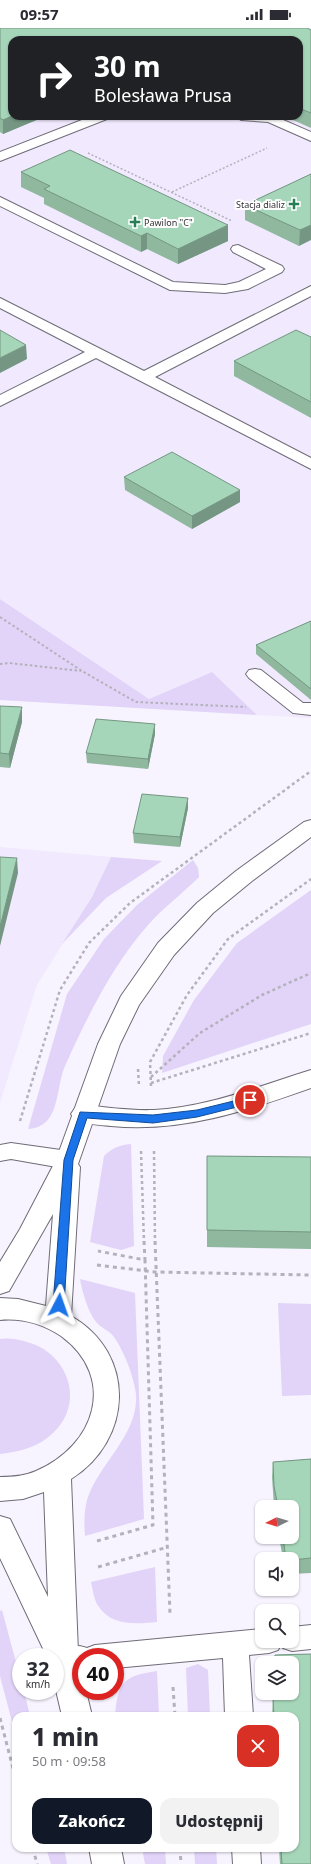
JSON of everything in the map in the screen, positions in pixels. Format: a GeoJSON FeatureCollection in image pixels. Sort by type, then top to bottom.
{"type":"FeatureCollection","features":[{"type":"Feature","properties":{"kind":"street"},"geometry":{"type":"LineString","coordinates":[[0,1284],[29,1236],[68,1160],[109,1044],[129,1002],[166,950],[205,908],[244,876],[311,827]]}},
{"type":"Feature","properties":{"kind":"street"},"geometry":{"type":"LineString","coordinates":[[83,1114],[146,1118],[197,1114],[250,1100],[311,1079]]}},
{"type":"Feature","properties":{"kind":"street"},"geometry":{"type":"LineString","coordinates":[[58,1320],[68,1160]]}},
{"type":"Feature","properties":{"kind":"street"},"geometry":{"type":"LineString","coordinates":[[0,1309],[32,1311],[58,1320],[84,1339],[101,1364],[108,1394],[102,1424],[84,1452],[57,1474],[33,1485],[0,1490]]}},
{"type":"Feature","properties":{"kind":"street"},"geometry":{"type":"LineString","coordinates":[[57,1474],[61,1551],[72,1659]]}},
{"type":"Feature","properties":{"kind":"street"},"geometry":{"type":"LineString","coordinates":[[0,1528],[72,1659]]}},
{"type":"Feature","properties":{"kind":"street"},"geometry":{"type":"LineString","coordinates":[[76,1700],[77,1712]]}},
{"type":"Feature","properties":{"kind":"street"},"geometry":{"type":"LineString","coordinates":[[106,1852],[108,1864]]}},
{"type":"Feature","properties":{"kind":"lane"},"geometry":{"type":"LineString","coordinates":[[0,157],[93,120]]}},
{"type":"Feature","properties":{"kind":"lane"},"geometry":{"type":"LineString","coordinates":[[271,120],[306,134]]}},
{"type":"Feature","properties":{"kind":"lane"},"geometry":{"type":"LineString","coordinates":[[0,201],[170,286],[226,289],[243,286],[277,269],[238,249]]}},
{"type":"Feature","properties":{"kind":"lane"},"geometry":{"type":"LineString","coordinates":[[144,377],[311,290]]}},
{"type":"Feature","properties":{"kind":"lane"},"geometry":{"type":"LineString","coordinates":[[0,302],[311,464]]}},
{"type":"Feature","properties":{"kind":"lane"},"geometry":{"type":"LineString","coordinates":[[0,401],[96,352]]}},
{"type":"Feature","properties":{"kind":"lane"},"geometry":{"type":"LineString","coordinates":[[255,674],[305,709]]}},
{"type":"Feature","properties":{"kind":"lane"},"geometry":{"type":"LineString","coordinates":[[0,1153],[11,1151],[68,1160]]}},
{"type":"Feature","properties":{"kind":"lane"},"geometry":{"type":"LineString","coordinates":[[299,1638],[311,1637]]}},
{"type":"Feature","properties":{"kind":"lane"},"geometry":{"type":"LineString","coordinates":[[124,1655],[255,1642]]}},
{"type":"Feature","properties":{"kind":"lane"},"geometry":{"type":"LineString","coordinates":[[235,1644],[239,1712]]}},
{"type":"Feature","properties":{"kind":"lane"},"geometry":{"type":"LineString","coordinates":[[246,1852],[247,1864]]}},
{"type":"Feature","properties":{"kind":"path"},"geometry":{"type":"LineString","coordinates":[[172,192],[306,134]]}},
{"type":"Feature","properties":{"kind":"path"},"geometry":{"type":"LineString","coordinates":[[53,137],[236,223]]}},
{"type":"Feature","properties":{"kind":"path"},"geometry":{"type":"LineString","coordinates":[[0,617],[82,671],[136,702],[305,709]]}},
{"type":"Feature","properties":{"kind":"path"},"geometry":{"type":"LineString","coordinates":[[0,664],[9,663],[82,671]]}},
{"type":"Feature","properties":{"kind":"path"},"geometry":{"type":"LineString","coordinates":[[145,1260],[146,1118],[151,1082],[150,1062],[187,995],[228,940],[311,878]]}},
{"type":"Feature","properties":{"kind":"path"},"geometry":{"type":"LineString","coordinates":[[151,1077],[200,1033],[262,995],[311,973]]}},
{"type":"Feature","properties":{"kind":"path"},"geometry":{"type":"LineString","coordinates":[[151,1082],[311,1033]]}},
{"type":"Feature","properties":{"kind":"path"},"geometry":{"type":"LineString","coordinates":[[138,1068],[146,1118],[155,1272],[175,1712]]}},
{"type":"Feature","properties":{"kind":"path"},"geometry":{"type":"LineString","coordinates":[[155,1272],[311,1275]]}},
{"type":"Feature","properties":{"kind":"path"},"geometry":{"type":"LineString","coordinates":[[0,1718],[12,1764]]}},
{"type":"Feature","properties":{"kind":"path"},"geometry":{"type":"LineString","coordinates":[[34,1852],[37,1864]]}},
{"type":"Feature","properties":{"kind":"path"},"geometry":{"type":"LineString","coordinates":[[180,1852],[181,1864]]}},
{"type":"Feature","properties":{"kind":"shaded area"},"geometry":{"type":"Polygon","coordinates":[[[0,28],[311,28],[311,718],[257,715],[212,672],[149,699],[0,599],[0,28]]]}},
{"type":"Feature","properties":{"kind":"shaded area"},"geometry":{"type":"Polygon","coordinates":[[[0,599],[149,699],[212,672],[257,715],[0,700],[0,599]]]}},
{"type":"Feature","properties":{"kind":"shaded area"},"geometry":{"type":"Polygon","coordinates":[[[0,847],[111,857],[92,897],[37,985],[0,1103],[0,847]]]}},
{"type":"Feature","properties":{"kind":"shaded area"},"geometry":{"type":"Polygon","coordinates":[[[111,857],[162,861],[106,898],[62,944],[92,897],[111,857]]]}},
{"type":"Feature","properties":{"kind":"shaded area"},"geometry":{"type":"Polygon","coordinates":[[[193,860],[198,868],[199,877],[148,925],[123,957],[101,992],[65,1066],[52,1114],[46,1122],[39,1127],[28,1129],[67,994],[104,939],[137,905],[193,860]]]}},
{"type":"Feature","properties":{"kind":"shaded area"},"geometry":{"type":"Polygon","coordinates":[[[311,890],[311,1024],[162,1073],[163,1056],[194,1000],[237,943],[311,890]]]}},
{"type":"Feature","properties":{"kind":"shaded area"},"geometry":{"type":"Polygon","coordinates":[[[131,1144],[134,1246],[121,1250],[90,1242],[104,1156],[116,1147],[131,1144]]]}},
{"type":"Feature","properties":{"kind":"shaded area"},"geometry":{"type":"Polygon","coordinates":[[[80,1279],[135,1293],[144,1519],[85,1536],[84,1518],[87,1500],[100,1474],[125,1436],[135,1409],[136,1394],[131,1372],[125,1357],[112,1335],[96,1322],[90,1313],[80,1279]]]}},
{"type":"Feature","properties":{"kind":"shaded area"},"geometry":{"type":"Polygon","coordinates":[[[278,1303],[311,1304],[311,1395],[282,1396],[278,1303]]]}},
{"type":"Feature","properties":{"kind":"shaded area"},"geometry":{"type":"Polygon","coordinates":[[[0,1339],[14,1339],[23,1341],[36,1345],[48,1352],[65,1372],[69,1384],[70,1397],[68,1410],[62,1422],[47,1438],[28,1448],[0,1454],[0,1339]]]}},
{"type":"Feature","properties":{"kind":"shaded area"},"geometry":{"type":"Polygon","coordinates":[[[155,1567],[157,1622],[132,1623],[117,1621],[110,1618],[97,1605],[91,1582],[155,1567]]]}},
{"type":"Feature","properties":{"kind":"shaded area"},"geometry":{"type":"Polygon","coordinates":[[[2,1610],[12,1648],[12,1700],[26,1700],[29,1712],[12,1712],[12,1722],[0,1676],[0,1611],[2,1610]]]}},
{"type":"Feature","properties":{"kind":"shaded area"},"geometry":{"type":"Polygon","coordinates":[[[198,1664],[208,1670],[210,1712],[188,1712],[186,1668],[198,1664]]]}},
{"type":"Feature","properties":{"kind":"shaded area"},"geometry":{"type":"Polygon","coordinates":[[[157,1671],[159,1712],[115,1712],[117,1700],[124,1700],[124,1684],[130,1678],[157,1671]]]}},
{"type":"Feature","properties":{"kind":"shaded area"},"geometry":{"type":"Polygon","coordinates":[[[47,1852],[65,1852],[67,1864],[51,1864],[47,1852]]]}},
{"type":"Feature","properties":{"kind":"shaded area"},"geometry":{"type":"Polygon","coordinates":[[[143,1852],[165,1852],[166,1864],[145,1864],[143,1852]]]}},
{"type":"Feature","properties":{"kind":"shaded area"},"geometry":{"type":"Polygon","coordinates":[[[194,1852],[216,1852],[217,1864],[195,1864],[194,1852]]]}},
{"type":"Feature","properties":{"kind":"building"},"geometry":{"type":"Polygon","coordinates":[[[0,28],[307,28],[311,30],[311,113],[303,110],[303,36],[8,36],[8,118],[3,120],[0,118],[0,28]]]}},
{"type":"Feature","properties":{"kind":"building","name":"Pawilon \"C\""},"geometry":{"type":"Polygon","coordinates":[[[70,150],[228,225],[178,249],[147,233],[141,236],[44,189],[50,186],[21,172],[70,150]]]}},
{"type":"Feature","properties":{"kind":"building"},"geometry":{"type":"Polygon","coordinates":[[[311,174],[311,225],[300,230],[245,205],[311,174]]]}},
{"type":"Feature","properties":{"kind":"building"},"geometry":{"type":"Polygon","coordinates":[[[0,330],[26,345],[0,358],[0,330]]]}},
{"type":"Feature","properties":{"kind":"building"},"geometry":{"type":"Polygon","coordinates":[[[296,330],[311,337],[311,402],[234,361],[296,330]]]}},
{"type":"Feature","properties":{"kind":"building"},"geometry":{"type":"Polygon","coordinates":[[[172,452],[240,490],[192,516],[124,477],[172,452]]]}},
{"type":"Feature","properties":{"kind":"building"},"geometry":{"type":"Polygon","coordinates":[[[311,621],[311,689],[256,645],[311,621]]]}},
{"type":"Feature","properties":{"kind":"building"},"geometry":{"type":"Polygon","coordinates":[[[0,706],[22,707],[9,754],[0,753],[0,706]]]}},
{"type":"Feature","properties":{"kind":"building"},"geometry":{"type":"Polygon","coordinates":[[[96,719],[155,724],[148,759],[86,753],[96,719]]]}},
{"type":"Feature","properties":{"kind":"building"},"geometry":{"type":"Polygon","coordinates":[[[142,794],[188,798],[180,837],[133,833],[142,794]]]}},
{"type":"Feature","properties":{"kind":"building"},"geometry":{"type":"Polygon","coordinates":[[[0,857],[17,858],[0,927],[0,857]]]}},
{"type":"Feature","properties":{"kind":"building"},"geometry":{"type":"Polygon","coordinates":[[[207,1156],[311,1157],[311,1232],[207,1230],[207,1156]]]}},
{"type":"Feature","properties":{"kind":"building"},"geometry":{"type":"Polygon","coordinates":[[[311,1459],[311,1558],[299,1559],[299,1552],[285,1552],[284,1544],[299,1544],[299,1500],[277,1500],[274,1486],[273,1462],[311,1459]]]}},
{"type":"Feature","properties":{"kind":"building"},"geometry":{"type":"Polygon","coordinates":[[[311,1654],[311,1864],[282,1864],[281,1852],[299,1852],[299,1712],[274,1712],[273,1700],[299,1700],[299,1656],[275,1656],[311,1654]]]}},
{"type":"Feature","properties":{"kind":"place","name":"Stacja dializ"},"geometry":{"type":"Point","coordinates":[294,204]}},
{"type":"Feature","properties":{"kind":"place","name":"Pawilon \"C\""},"geometry":{"type":"Point","coordinates":[135,222]}},
{"type":"Feature","properties":{"kind":"route"},"geometry":{"type":"LineString","coordinates":[[59,1305],[68,1160],[83,1114],[153,1119],[197,1114],[250,1100]]}}]}
